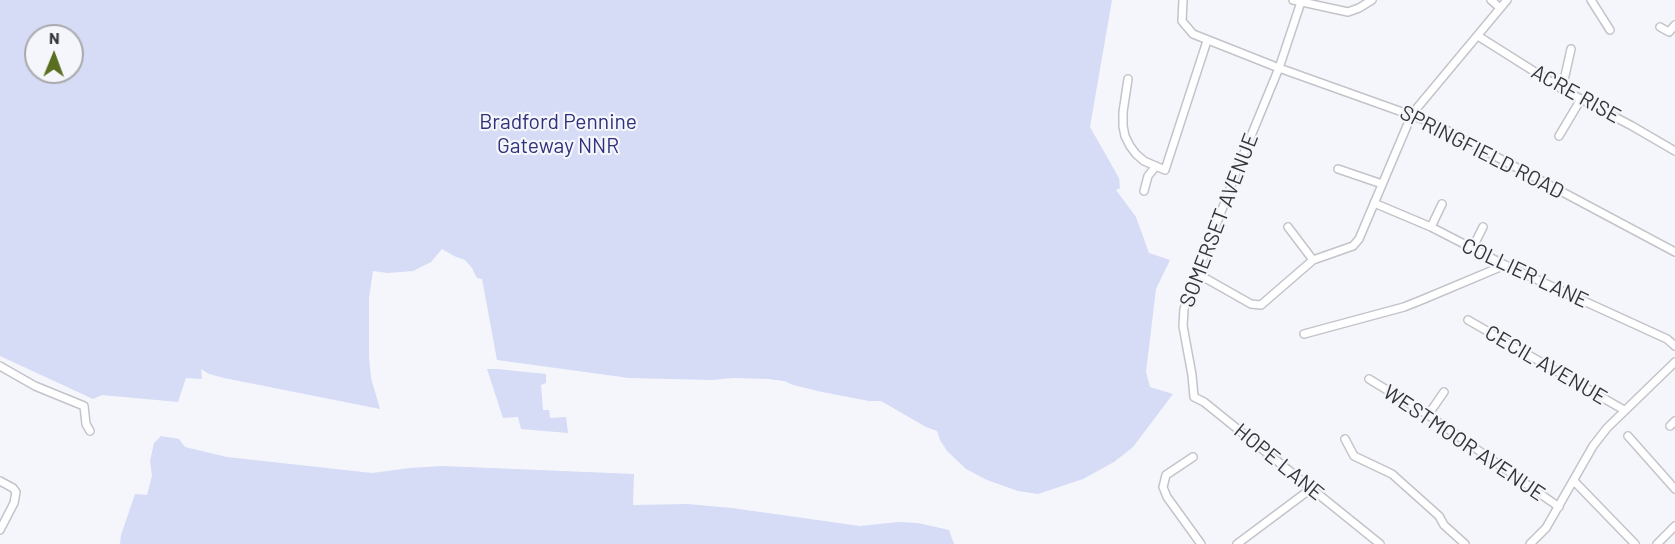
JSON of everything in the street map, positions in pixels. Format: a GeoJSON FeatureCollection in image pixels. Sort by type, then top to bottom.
{"type":"FeatureCollection","features":[{"type":"Feature","properties":{"kind":"street","name":"SPRINGFIELD ROAD"},"geometry":{"type":"LineString","coordinates":[[1183,0],[1182,17],[1185,25],[1193,34],[1279,68],[1433,123],[1675,252]]}},
{"type":"Feature","properties":{"kind":"street"},"geometry":{"type":"LineString","coordinates":[[1293,0],[1348,12],[1372,0]]}},
{"type":"Feature","properties":{"kind":"street"},"geometry":{"type":"LineString","coordinates":[[1491,0],[1500,8]]}},
{"type":"Feature","properties":{"kind":"street"},"geometry":{"type":"LineString","coordinates":[[1198,274],[1256,306],[1266,302],[1313,260],[1353,246],[1359,239],[1412,114],[1508,0]]}},
{"type":"Feature","properties":{"kind":"street"},"geometry":{"type":"LineString","coordinates":[[1592,0],[1610,30]]}},
{"type":"Feature","properties":{"kind":"street","name":"SOMERSET AVENUE"},"geometry":{"type":"LineString","coordinates":[[1192,375],[1182,321],[1184,309],[1279,68],[1301,2]]}},
{"type":"Feature","properties":{"kind":"street"},"geometry":{"type":"LineString","coordinates":[[1660,27],[1669,32],[1675,25]]}},
{"type":"Feature","properties":{"kind":"street","name":"ACRE RISE"},"geometry":{"type":"LineString","coordinates":[[1478,36],[1562,89],[1675,151]]}},
{"type":"Feature","properties":{"kind":"street"},"geometry":{"type":"LineString","coordinates":[[1128,79],[1123,112],[1125,136],[1136,154],[1144,161],[1165,170],[1208,41]]}},
{"type":"Feature","properties":{"kind":"street"},"geometry":{"type":"LineString","coordinates":[[1562,89],[1571,50]]}},
{"type":"Feature","properties":{"kind":"street"},"geometry":{"type":"LineString","coordinates":[[1559,136],[1581,99]]}},
{"type":"Feature","properties":{"kind":"street"},"geometry":{"type":"LineString","coordinates":[[1144,191],[1148,176],[1156,166]]}},
{"type":"Feature","properties":{"kind":"street"},"geometry":{"type":"LineString","coordinates":[[1338,169],[1382,184]]}},
{"type":"Feature","properties":{"kind":"street","name":"COLLIER LANE"},"geometry":{"type":"LineString","coordinates":[[1374,203],[1431,227],[1505,265],[1667,339],[1675,346]]}},
{"type":"Feature","properties":{"kind":"street"},"geometry":{"type":"LineString","coordinates":[[1431,227],[1442,204]]}},
{"type":"Feature","properties":{"kind":"street"},"geometry":{"type":"LineString","coordinates":[[1473,249],[1483,226]]}},
{"type":"Feature","properties":{"kind":"street"},"geometry":{"type":"LineString","coordinates":[[1288,227],[1313,260]]}},
{"type":"Feature","properties":{"kind":"street"},"geometry":{"type":"LineString","coordinates":[[1304,333],[1404,307],[1505,265]]}},
{"type":"Feature","properties":{"kind":"street","name":"CECIL AVENUE"},"geometry":{"type":"LineString","coordinates":[[1468,320],[1624,410]]}},
{"type":"Feature","properties":{"kind":"street"},"geometry":{"type":"LineString","coordinates":[[1530,544],[1546,528],[1593,446],[1607,428],[1675,362]]}},
{"type":"Feature","properties":{"kind":"street"},"geometry":{"type":"LineString","coordinates":[[0,366],[35,386],[84,406],[86,424],[90,431]]}},
{"type":"Feature","properties":{"kind":"street","name":"HOPE LANE"},"geometry":{"type":"LineString","coordinates":[[1192,375],[1194,397],[1204,402],[1380,544]]}},
{"type":"Feature","properties":{"kind":"street","name":"WESTMOOR AVENUE"},"geometry":{"type":"LineString","coordinates":[[1369,380],[1428,415],[1558,507]]}},
{"type":"Feature","properties":{"kind":"street"},"geometry":{"type":"LineString","coordinates":[[1428,415],[1444,392]]}},
{"type":"Feature","properties":{"kind":"street"},"geometry":{"type":"LineString","coordinates":[[1628,436],[1675,489]]}},
{"type":"Feature","properties":{"kind":"street"},"geometry":{"type":"LineString","coordinates":[[1345,439],[1354,456],[1392,474],[1439,516],[1444,525],[1465,544]]}},
{"type":"Feature","properties":{"kind":"street"},"geometry":{"type":"LineString","coordinates":[[1193,457],[1166,475],[1163,487],[1167,497],[1201,544]]}},
{"type":"Feature","properties":{"kind":"street"},"geometry":{"type":"LineString","coordinates":[[0,481],[14,488],[16,492],[14,503],[0,530]]}},
{"type":"Feature","properties":{"kind":"street"},"geometry":{"type":"LineString","coordinates":[[1574,481],[1635,544]]}},
{"type":"Feature","properties":{"kind":"street"},"geometry":{"type":"LineString","coordinates":[[1237,544],[1312,488]]}},
{"type":"Feature","properties":{"kind":"street"},"geometry":{"type":"LineString","coordinates":[[1657,544],[1675,526]]}},
{"type":"Feature","properties":{"kind":"green space","name":"Bradford Pennine Gateway NNR"},"geometry":{"type":"Polygon","coordinates":[[[0,0],[1112,0],[1090,127],[1119,178],[1120,188],[1116,190],[1136,217],[1149,253],[1170,260],[1156,289],[1146,372],[1150,387],[1173,394],[1133,447],[1114,462],[1083,479],[1038,494],[1018,491],[987,480],[966,469],[947,451],[937,431],[881,401],[869,401],[822,392],[784,381],[733,378],[712,380],[629,378],[497,360],[482,279],[477,278],[465,260],[442,249],[431,262],[413,271],[388,273],[373,271],[369,298],[369,356],[371,378],[380,409],[224,378],[201,369],[202,379],[186,378],[178,402],[102,395],[93,399],[0,356],[0,0]]]}},
{"type":"Feature","properties":{"kind":"green space"},"geometry":{"type":"Polygon","coordinates":[[[487,369],[546,374],[546,383],[541,385],[543,410],[549,410],[550,418],[566,417],[568,433],[521,429],[518,417],[503,418],[487,369]]]}},
{"type":"Feature","properties":{"kind":"green space"},"geometry":{"type":"Polygon","coordinates":[[[161,436],[179,439],[185,447],[227,457],[372,473],[442,466],[634,474],[633,505],[687,504],[732,508],[860,526],[898,522],[918,523],[949,530],[954,544],[120,544],[135,494],[147,495],[152,476],[150,461],[154,443],[161,436]]]}}]}
